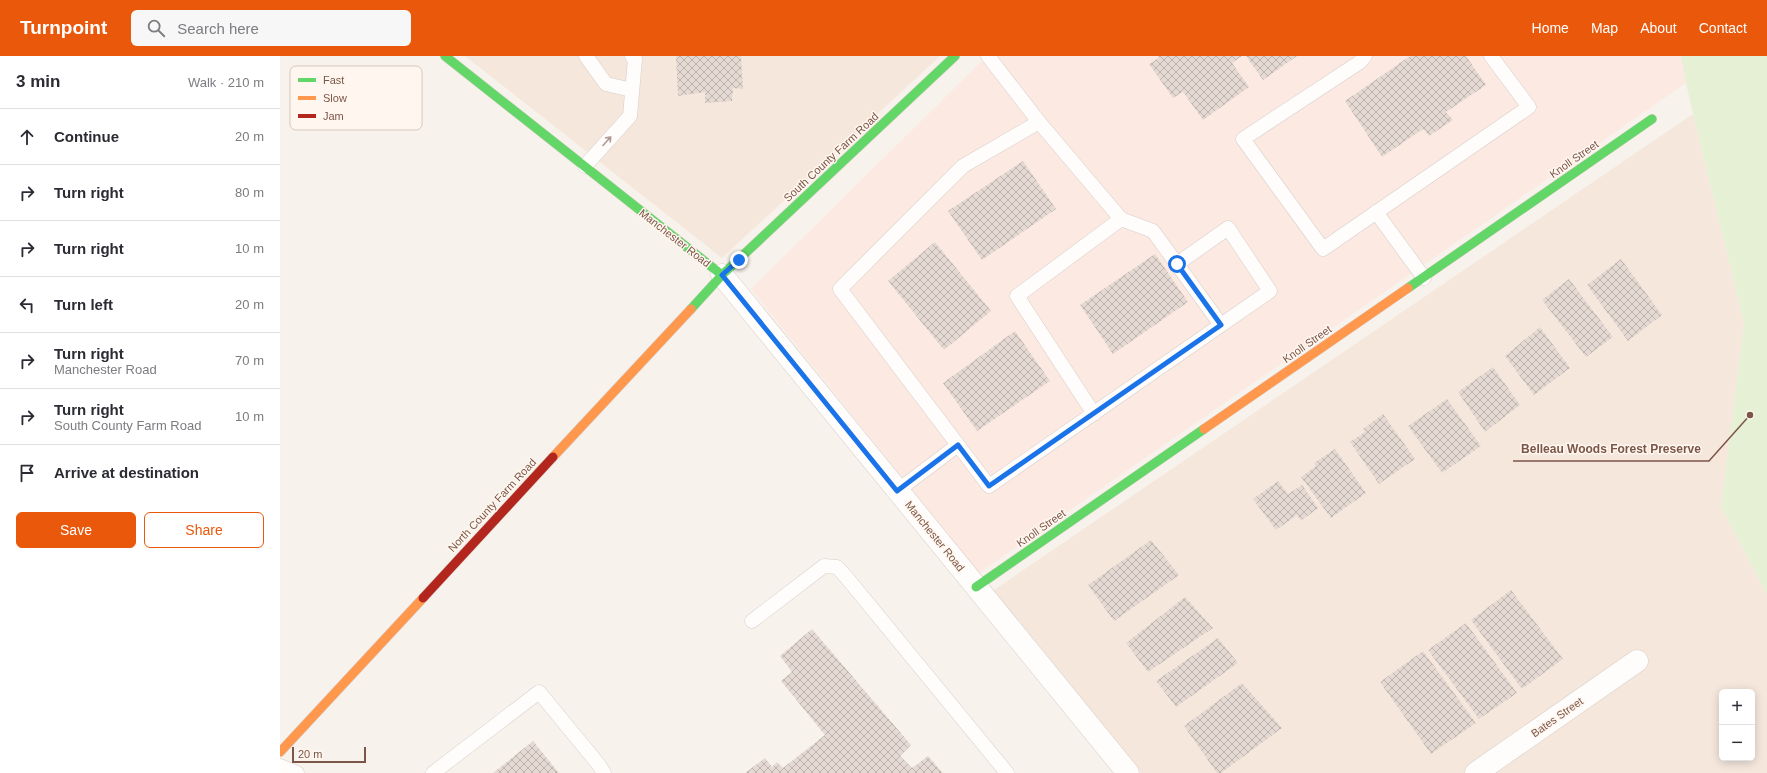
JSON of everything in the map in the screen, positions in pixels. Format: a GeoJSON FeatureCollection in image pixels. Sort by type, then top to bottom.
{"type":"FeatureCollection","features":[{"type":"Feature","properties":{"kind":"street","name":"Manchester Road"},"geometry":{"type":"LineString","coordinates":[[445,56],[722,275],[1127,773]]}},
{"type":"Feature","properties":{"kind":"street","name":"South County Farm Road"},"geometry":{"type":"LineString","coordinates":[[722,275],[956,56]]}},
{"type":"Feature","properties":{"kind":"street","name":"Knoll Street"},"geometry":{"type":"LineString","coordinates":[[976,587],[1652,119]]}},
{"type":"Feature","properties":{"kind":"street","name":"North County Farm Road"},"geometry":{"type":"LineString","coordinates":[[280,752],[722,275]]}},
{"type":"Feature","properties":{"kind":"street","name":"Bates Street"},"geometry":{"type":"LineString","coordinates":[[1476,773],[1637,661]]}},
{"type":"Feature","properties":{"kind":"lane"},"geometry":{"type":"LineString","coordinates":[[586,56],[606,84],[632,90]]}},
{"type":"Feature","properties":{"kind":"lane"},"geometry":{"type":"LineString","coordinates":[[585,166],[630,116],[635,59],[632,56]]}},
{"type":"Feature","properties":{"kind":"lane"},"geometry":{"type":"LineString","coordinates":[[988,56],[1039,122],[1121,219],[1153,231],[1221,325]]}},
{"type":"Feature","properties":{"kind":"lane"},"geometry":{"type":"LineString","coordinates":[[1365,56],[1360,62],[1243,139],[1322,249],[1529,107],[1491,56]]}},
{"type":"Feature","properties":{"kind":"lane"},"geometry":{"type":"LineString","coordinates":[[1039,122],[963,166],[840,289],[989,486],[1270,291],[1228,228],[1177,264]]}},
{"type":"Feature","properties":{"kind":"lane"},"geometry":{"type":"LineString","coordinates":[[1376,212],[1424,278]]}},
{"type":"Feature","properties":{"kind":"lane"},"geometry":{"type":"LineString","coordinates":[[1094,414],[1017,296],[1121,219]]}},
{"type":"Feature","properties":{"kind":"lane"},"geometry":{"type":"LineString","coordinates":[[897,491],[958,445]]}},
{"type":"Feature","properties":{"kind":"lane"},"geometry":{"type":"LineString","coordinates":[[752,621],[824,566],[837,567],[848,578],[1007,773]]}},
{"type":"Feature","properties":{"kind":"lane"},"geometry":{"type":"LineString","coordinates":[[433,773],[539,692],[604,773]]}},
{"type":"Feature","properties":{"kind":"lane"},"geometry":{"type":"LineString","coordinates":[[280,766],[296,773]]}},
{"type":"Feature","properties":{"kind":"shaded area"},"geometry":{"type":"Polygon","coordinates":[[[465,56],[940,56],[722,258],[465,56]]]}},
{"type":"Feature","properties":{"kind":"shaded area"},"geometry":{"type":"Polygon","coordinates":[[[991,56],[1681,56],[1686,83],[979,573],[751,289],[979,64],[991,56]]]}},
{"type":"Feature","properties":{"kind":"shaded area"},"geometry":{"type":"Polygon","coordinates":[[[1693,114],[1744,323],[1721,507],[1767,594],[1767,773],[1141,773],[994,590],[1693,114]]]}},
{"type":"Feature","properties":{"kind":"green space"},"geometry":{"type":"Polygon","coordinates":[[[1681,56],[1767,56],[1767,594],[1721,507],[1744,323],[1689,97],[1681,56]]]}},
{"type":"Feature","properties":{"kind":"building"},"geometry":{"type":"Polygon","coordinates":[[[676,56],[741,56],[743,89],[733,88],[732,101],[705,103],[705,92],[678,96],[676,56]]]}},
{"type":"Feature","properties":{"kind":"building"},"geometry":{"type":"Polygon","coordinates":[[[1158,56],[1242,56],[1232,63],[1249,87],[1203,120],[1183,92],[1173,98],[1149,64],[1159,58],[1158,56]]]}},
{"type":"Feature","properties":{"kind":"building"},"geometry":{"type":"Polygon","coordinates":[[[1246,56],[1297,56],[1263,80],[1246,56]]]}},
{"type":"Feature","properties":{"kind":"building"},"geometry":{"type":"Polygon","coordinates":[[[1410,56],[1466,56],[1486,85],[1446,112],[1453,120],[1429,136],[1423,129],[1382,157],[1345,101],[1410,56]]]}},
{"type":"Feature","properties":{"kind":"building"},"geometry":{"type":"Polygon","coordinates":[[[1023,161],[1056,209],[982,260],[948,211],[1023,161]]]}},
{"type":"Feature","properties":{"kind":"building"},"geometry":{"type":"Polygon","coordinates":[[[935,242],[991,311],[944,350],[888,281],[935,242]]]}},
{"type":"Feature","properties":{"kind":"building"},"geometry":{"type":"Polygon","coordinates":[[[1155,254],[1188,302],[1113,354],[1080,305],[1155,254]]]}},
{"type":"Feature","properties":{"kind":"building"},"geometry":{"type":"Polygon","coordinates":[[[1621,259],[1662,315],[1628,341],[1587,285],[1621,259]]]}},
{"type":"Feature","properties":{"kind":"building"},"geometry":{"type":"Polygon","coordinates":[[[1569,279],[1613,337],[1586,357],[1542,300],[1569,279]]]}},
{"type":"Feature","properties":{"kind":"building"},"geometry":{"type":"Polygon","coordinates":[[[1540,327],[1570,368],[1534,395],[1505,356],[1540,327]]]}},
{"type":"Feature","properties":{"kind":"building"},"geometry":{"type":"Polygon","coordinates":[[[1015,331],[1050,381],[977,431],[943,383],[1015,331]]]}},
{"type":"Feature","properties":{"kind":"building"},"geometry":{"type":"Polygon","coordinates":[[[1493,367],[1520,405],[1485,432],[1458,392],[1493,367]]]}},
{"type":"Feature","properties":{"kind":"building"},"geometry":{"type":"Polygon","coordinates":[[[1447,399],[1481,446],[1442,473],[1408,426],[1447,399]]]}},
{"type":"Feature","properties":{"kind":"building"},"geometry":{"type":"Polygon","coordinates":[[[1383,414],[1415,459],[1379,484],[1350,442],[1365,432],[1363,429],[1383,414]]]}},
{"type":"Feature","properties":{"kind":"building"},"geometry":{"type":"Polygon","coordinates":[[[1335,449],[1366,493],[1331,518],[1301,477],[1316,466],[1314,463],[1335,449]]]}},
{"type":"Feature","properties":{"kind":"building"},"geometry":{"type":"Polygon","coordinates":[[[1278,481],[1288,494],[1302,485],[1318,508],[1301,521],[1297,515],[1276,530],[1253,499],[1278,481]]]}},
{"type":"Feature","properties":{"kind":"building"},"geometry":{"type":"Polygon","coordinates":[[[1151,540],[1179,575],[1114,621],[1088,585],[1151,540]]]}},
{"type":"Feature","properties":{"kind":"building"},"geometry":{"type":"Polygon","coordinates":[[[1511,590],[1563,659],[1522,689],[1471,620],[1511,590]]]}},
{"type":"Feature","properties":{"kind":"building"},"geometry":{"type":"Polygon","coordinates":[[[1185,597],[1213,628],[1148,672],[1126,643],[1185,597]]]}},
{"type":"Feature","properties":{"kind":"building"},"geometry":{"type":"Polygon","coordinates":[[[1466,623],[1517,693],[1479,719],[1428,650],[1466,623]]]}},
{"type":"Feature","properties":{"kind":"building"},"geometry":{"type":"Polygon","coordinates":[[[812,629],[911,745],[900,756],[912,768],[928,756],[943,773],[745,773],[765,758],[772,767],[777,762],[783,768],[825,735],[781,681],[792,672],[780,656],[812,629]]]}},
{"type":"Feature","properties":{"kind":"building"},"geometry":{"type":"Polygon","coordinates":[[[1218,638],[1238,663],[1176,707],[1156,681],[1218,638]]]}},
{"type":"Feature","properties":{"kind":"building"},"geometry":{"type":"Polygon","coordinates":[[[1423,651],[1476,723],[1431,754],[1380,682],[1423,651]]]}},
{"type":"Feature","properties":{"kind":"building"},"geometry":{"type":"Polygon","coordinates":[[[1242,683],[1282,728],[1221,773],[1217,773],[1184,726],[1242,683]]]}},
{"type":"Feature","properties":{"kind":"building"},"geometry":{"type":"Polygon","coordinates":[[[533,741],[559,773],[493,773],[533,741]]]}},
{"type":"Feature","properties":{"kind":"traffic: fast"},"geometry":{"type":"LineString","coordinates":[[445,56],[722,275]]}},
{"type":"Feature","properties":{"kind":"traffic: fast"},"geometry":{"type":"LineString","coordinates":[[691,309],[722,275],[955,56]]}},
{"type":"Feature","properties":{"kind":"traffic: fast"},"geometry":{"type":"LineString","coordinates":[[1408,288],[1652,119]]}},
{"type":"Feature","properties":{"kind":"traffic: fast"},"geometry":{"type":"LineString","coordinates":[[976,587],[1204,429]]}},
{"type":"Feature","properties":{"kind":"traffic: slow"},"geometry":{"type":"LineString","coordinates":[[1204,429],[1408,288]]}},
{"type":"Feature","properties":{"kind":"traffic: slow"},"geometry":{"type":"LineString","coordinates":[[553,457],[691,309]]}},
{"type":"Feature","properties":{"kind":"traffic: slow"},"geometry":{"type":"LineString","coordinates":[[280,752],[423,598]]}},
{"type":"Feature","properties":{"kind":"traffic: jam"},"geometry":{"type":"LineString","coordinates":[[423,598],[553,457]]}},
{"type":"Feature","properties":{"kind":"place","name":"Belleau Woods Forest Preserve"},"geometry":{"type":"Point","coordinates":[1750,415]}},
{"type":"Feature","properties":{"kind":"route"},"geometry":{"type":"LineString","coordinates":[[739,260],[722,275],[897,491],[958,445],[989,486],[1221,325],[1177,264]]}}]}
